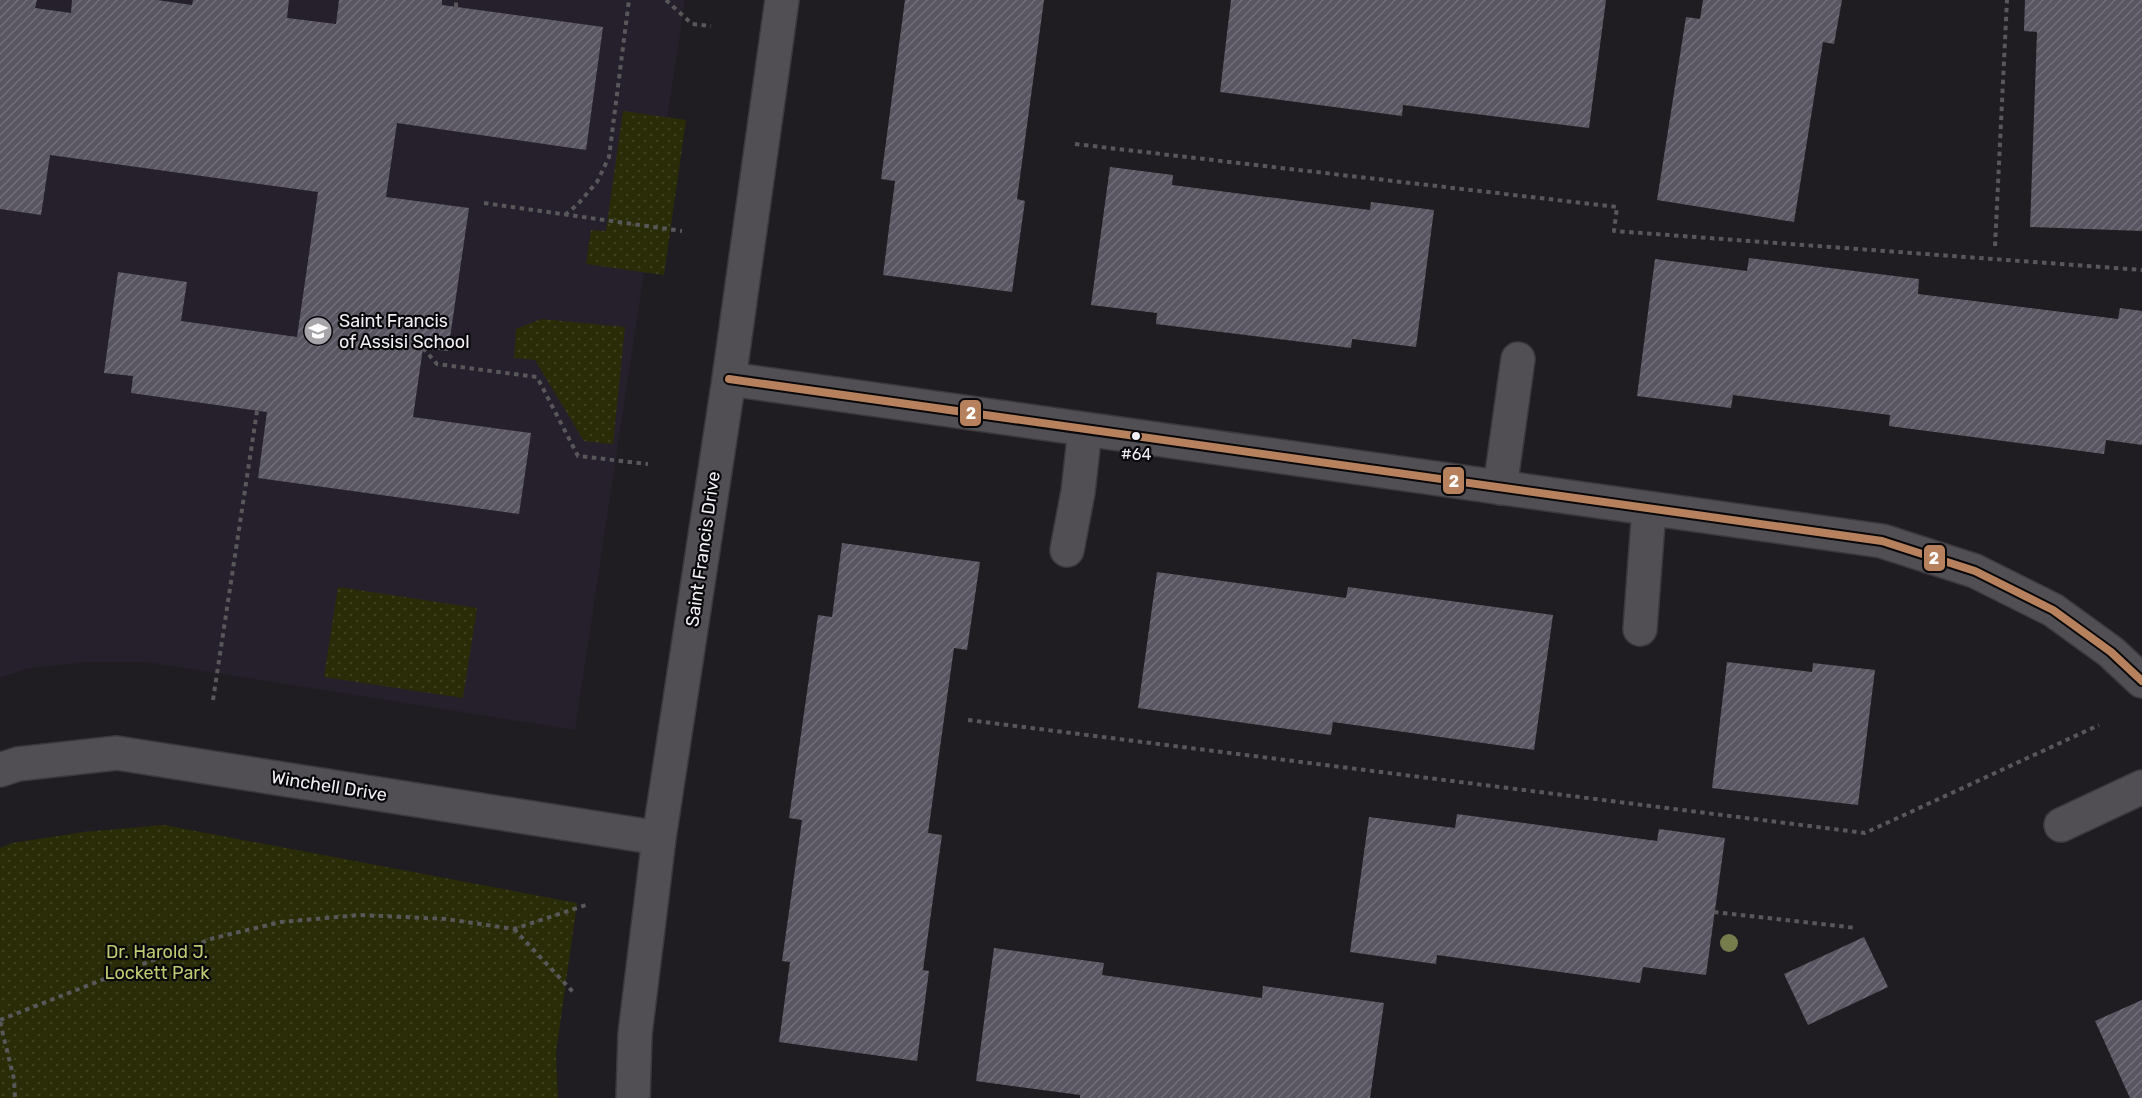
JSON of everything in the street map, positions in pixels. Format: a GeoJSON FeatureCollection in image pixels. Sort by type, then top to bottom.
{"type":"FeatureCollection","features":[{"type":"Feature","properties":{"kind":"street","name":"Saint Francis Drive"},"geometry":{"type":"LineString","coordinates":[[633,1098],[635,1034],[659,838],[729,379],[782,0]]}},
{"type":"Feature","properties":{"kind":"street"},"geometry":{"type":"LineString","coordinates":[[1500,488],[1518,359]]}},
{"type":"Feature","properties":{"kind":"street"},"geometry":{"type":"LineString","coordinates":[[729,379],[1882,541],[1975,571],[2053,610],[2111,652],[2142,681]]}},
{"type":"Feature","properties":{"kind":"street"},"geometry":{"type":"LineString","coordinates":[[1067,550],[1078,492],[1085,430]]}},
{"type":"Feature","properties":{"kind":"street"},"geometry":{"type":"LineString","coordinates":[[1640,629],[1649,509]]}},
{"type":"Feature","properties":{"kind":"street","name":"Winchell Drive"},"geometry":{"type":"LineString","coordinates":[[0,771],[18,764],[117,753],[659,838]]}},
{"type":"Feature","properties":{"kind":"street"},"geometry":{"type":"LineString","coordinates":[[2061,825],[2142,787]]}},
{"type":"Feature","properties":{"kind":"path"},"geometry":{"type":"LineString","coordinates":[[456,0],[456,7]]}},
{"type":"Feature","properties":{"kind":"path"},"geometry":{"type":"LineString","coordinates":[[565,215],[579,204],[597,182],[609,157],[629,0]]}},
{"type":"Feature","properties":{"kind":"path"},"geometry":{"type":"LineString","coordinates":[[666,0],[692,24],[711,26]]}},
{"type":"Feature","properties":{"kind":"path"},"geometry":{"type":"LineString","coordinates":[[1995,246],[2007,0]]}},
{"type":"Feature","properties":{"kind":"path"},"geometry":{"type":"LineString","coordinates":[[1075,144],[1617,207],[1614,231],[2142,270]]}},
{"type":"Feature","properties":{"kind":"path"},"geometry":{"type":"LineString","coordinates":[[484,203],[682,231]]}},
{"type":"Feature","properties":{"kind":"path"},"geometry":{"type":"LineString","coordinates":[[423,348],[437,364],[537,376],[578,456],[648,464]]}},
{"type":"Feature","properties":{"kind":"path"},"geometry":{"type":"LineString","coordinates":[[213,700],[257,411]]}},
{"type":"Feature","properties":{"kind":"path"},"geometry":{"type":"LineString","coordinates":[[968,720],[1865,833],[2099,725]]}},
{"type":"Feature","properties":{"kind":"path"},"geometry":{"type":"LineString","coordinates":[[15,1098],[14,1079],[0,1021],[214,938],[281,922],[360,915],[446,919],[514,928],[586,905]]}},
{"type":"Feature","properties":{"kind":"path"},"geometry":{"type":"LineString","coordinates":[[1714,912],[1856,928]]}},
{"type":"Feature","properties":{"kind":"path"},"geometry":{"type":"LineString","coordinates":[[514,928],[573,992]]}},
{"type":"Feature","properties":{"kind":"shaded area","name":"Saint Francis of Assisi School"},"geometry":{"type":"Polygon","coordinates":[[[0,0],[685,0],[575,730],[146,662],[84,662],[25,669],[0,678],[0,0]]]}},
{"type":"Feature","properties":{"kind":"green space"},"geometry":{"type":"Polygon","coordinates":[[[623,111],[686,120],[664,275],[586,264],[591,230],[606,231],[623,111]]]}},
{"type":"Feature","properties":{"kind":"green space"},"geometry":{"type":"Polygon","coordinates":[[[541,319],[625,327],[613,444],[584,441],[535,360],[514,358],[516,329],[541,319]]]}},
{"type":"Feature","properties":{"kind":"green space"},"geometry":{"type":"Polygon","coordinates":[[[338,587],[477,608],[463,698],[324,677],[338,587]]]}},
{"type":"Feature","properties":{"kind":"green space","name":"Dr. Harold J. Lockett Park"},"geometry":{"type":"Polygon","coordinates":[[[164,825],[577,903],[556,1053],[558,1098],[0,1098],[0,848],[12,843],[84,832],[164,825]]]}},
{"type":"Feature","properties":{"kind":"building"},"geometry":{"type":"Polygon","coordinates":[[[0,0],[37,0],[35,8],[71,13],[72,0],[157,0],[192,5],[193,0],[289,0],[287,18],[336,24],[339,0],[442,0],[442,5],[603,27],[586,150],[397,123],[386,197],[469,208],[448,351],[423,348],[413,417],[531,433],[519,514],[258,478],[267,412],[131,393],[133,376],[104,373],[118,272],[187,282],[181,321],[297,337],[318,192],[50,155],[41,215],[0,209],[0,0]]]}},
{"type":"Feature","properties":{"kind":"building"},"geometry":{"type":"Polygon","coordinates":[[[905,0],[1044,0],[1017,199],[1025,201],[1012,292],[883,275],[895,181],[881,179],[905,0]]]}},
{"type":"Feature","properties":{"kind":"building"},"geometry":{"type":"Polygon","coordinates":[[[1231,0],[1606,0],[1589,128],[1403,105],[1402,116],[1220,92],[1231,0]]]}},
{"type":"Feature","properties":{"kind":"building"},"geometry":{"type":"Polygon","coordinates":[[[1703,0],[1842,0],[1834,44],[1823,42],[1794,222],[1657,200],[1686,17],[1700,19],[1703,0]]]}},
{"type":"Feature","properties":{"kind":"building"},"geometry":{"type":"Polygon","coordinates":[[[2025,0],[2142,0],[2142,231],[2030,227],[2037,32],[2024,31],[2025,0]]]}},
{"type":"Feature","properties":{"kind":"building"},"geometry":{"type":"Polygon","coordinates":[[[1110,167],[1173,175],[1172,185],[1370,210],[1371,202],[1434,210],[1416,347],[1352,339],[1351,348],[1156,324],[1157,313],[1091,305],[1110,167]]]}},
{"type":"Feature","properties":{"kind":"building"},"geometry":{"type":"Polygon","coordinates":[[[1749,258],[1919,279],[1918,294],[2118,319],[2120,308],[2142,311],[2142,445],[2106,440],[2104,454],[1889,426],[1890,415],[1733,395],[1731,408],[1637,396],[1655,259],[1747,271],[1749,258]]]}},
{"type":"Feature","properties":{"kind":"building"},"geometry":{"type":"Polygon","coordinates":[[[842,543],[980,562],[967,650],[954,648],[928,833],[942,835],[923,970],[929,971],[917,1061],[779,1042],[790,962],[782,961],[802,820],[789,818],[818,615],[832,617],[842,543]]]}},
{"type":"Feature","properties":{"kind":"building"},"geometry":{"type":"Polygon","coordinates":[[[1157,572],[1346,598],[1348,587],[1553,615],[1534,750],[1333,722],[1331,735],[1138,708],[1157,572]]]}},
{"type":"Feature","properties":{"kind":"building"},"geometry":{"type":"Polygon","coordinates":[[[1727,662],[1812,672],[1813,663],[1875,670],[1858,805],[1712,788],[1727,662]]]}},
{"type":"Feature","properties":{"kind":"building"},"geometry":{"type":"Polygon","coordinates":[[[1457,814],[1657,841],[1659,829],[1725,838],[1706,975],[1643,967],[1640,983],[1437,955],[1436,964],[1350,952],[1369,817],[1455,828],[1457,814]]]}},
{"type":"Feature","properties":{"kind":"building"},"geometry":{"type":"Polygon","coordinates":[[[1864,937],[1888,987],[1808,1025],[1784,974],[1864,937]]]}},
{"type":"Feature","properties":{"kind":"building"},"geometry":{"type":"Polygon","coordinates":[[[994,948],[1104,963],[1102,975],[1262,998],[1263,986],[1384,1003],[1370,1098],[1080,1098],[1080,1095],[976,1081],[994,948]]]}},
{"type":"Feature","properties":{"kind":"building"},"geometry":{"type":"Polygon","coordinates":[[[2142,1000],[2142,1098],[2130,1098],[2095,1021],[2142,1000]]]}},
{"type":"Feature","properties":{"kind":"transit line","name":"2"},"geometry":{"type":"LineString","coordinates":[[729,379],[1882,541],[1975,571],[2053,610],[2111,652],[2142,681]]}},
{"type":"Feature","properties":{"kind":"place","name":"Saint Francis of Assisi School"},"geometry":{"type":"Point","coordinates":[318,331]}},
{"type":"Feature","properties":{"kind":"place","name":"#64"},"geometry":{"type":"Point","coordinates":[1136,436]}}]}
